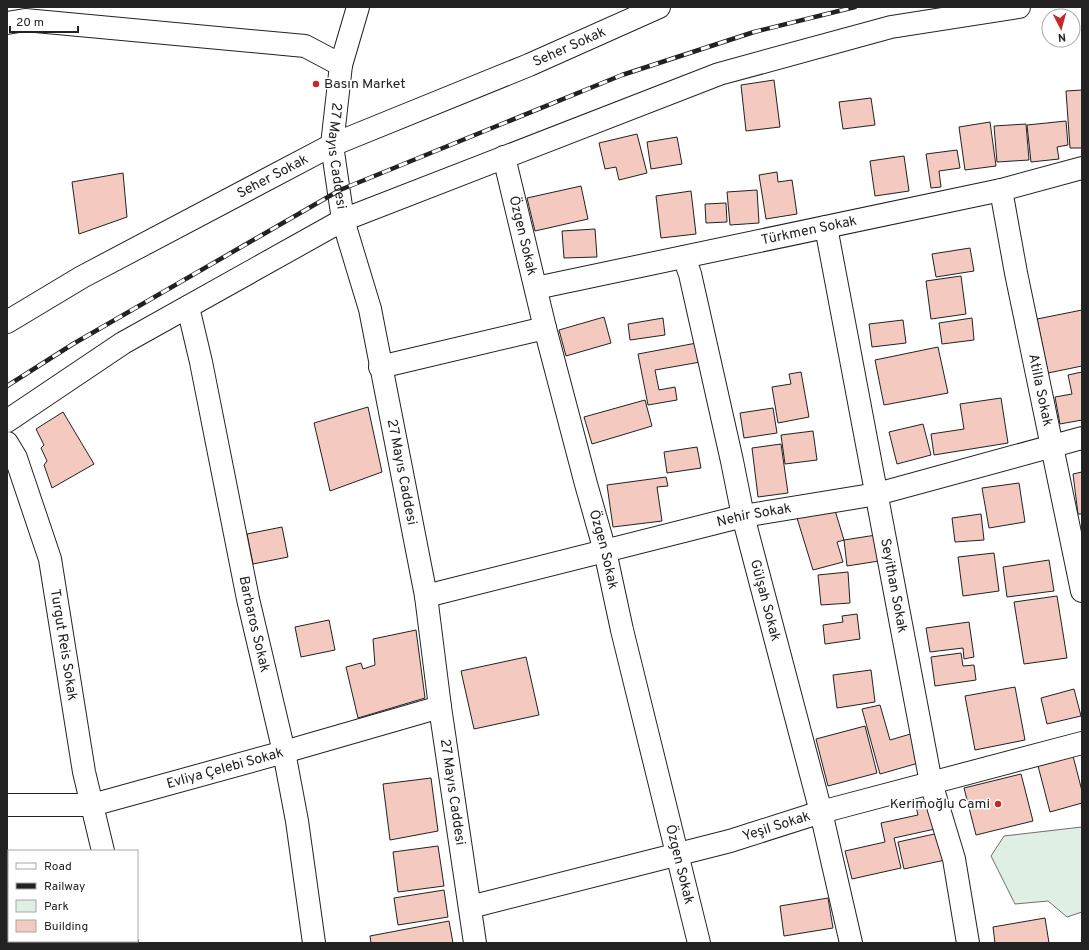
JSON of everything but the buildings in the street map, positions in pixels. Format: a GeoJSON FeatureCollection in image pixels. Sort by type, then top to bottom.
{"type":"FeatureCollection","features":[{"type":"Feature","properties":{"kind":"street","name":"27 Mayıs Caddesi"},"geometry":{"type":"LineString","coordinates":[[358,7],[341,66],[332,145],[343,220],[370,310],[426,596],[440,707],[475,943]]}},
{"type":"Feature","properties":{"kind":"street","name":"Seher Sokak"},"geometry":{"type":"LineString","coordinates":[[7,322],[82,277],[332,145],[529,65],[659,7]]}},
{"type":"Feature","properties":{"kind":"street"},"geometry":{"type":"LineString","coordinates":[[7,421],[124,342],[343,220],[719,74],[891,27],[1019,7]]}},
{"type":"Feature","properties":{"kind":"street"},"geometry":{"type":"LineString","coordinates":[[7,23],[24,20],[305,46],[341,66]]}},
{"type":"Feature","properties":{"kind":"street","name":"Özgen Sokak"},"geometry":{"type":"LineString","coordinates":[[504,157],[545,328],[605,551],[622,630],[699,943]]}},
{"type":"Feature","properties":{"kind":"street","name":"Türkmen Sokak"},"geometry":{"type":"LineString","coordinates":[[536,288],[1001,190],[1082,168]]}},
{"type":"Feature","properties":{"kind":"street","name":"Atilla Sokak"},"geometry":{"type":"LineString","coordinates":[[1001,190],[1016,273],[1082,591]]}},
{"type":"Feature","properties":{"kind":"street","name":"Seyithan Sokak"},"geometry":{"type":"LineString","coordinates":[[826,227],[931,783],[954,859],[968,943]]}},
{"type":"Feature","properties":{"kind":"street","name":"Gülşah Sokak"},"geometry":{"type":"LineString","coordinates":[[684,257],[692,281],[743,516],[821,812],[851,943]]}},
{"type":"Feature","properties":{"kind":"street","name":"Barbaros Sokak"},"geometry":{"type":"LineString","coordinates":[[188,307],[201,362],[248,600],[284,752],[297,821],[314,943]]}},
{"type":"Feature","properties":{"kind":"street"},"geometry":{"type":"LineString","coordinates":[[380,367],[545,328]]}},
{"type":"Feature","properties":{"kind":"street","name":"Nehir Sokak"},"geometry":{"type":"LineString","coordinates":[[426,596],[743,516],[877,494],[1082,438]]}},
{"type":"Feature","properties":{"kind":"street","name":"Turgut Reis Sokak"},"geometry":{"type":"LineString","coordinates":[[7,443],[16,458],[50,559],[84,772],[103,850]]}},
{"type":"Feature","properties":{"kind":"street","name":"Evliya Çelebi Sokak"},"geometry":{"type":"LineString","coordinates":[[7,805],[92,805],[440,707]]}},
{"type":"Feature","properties":{"kind":"street","name":"Yeşil Sokak"},"geometry":{"type":"LineString","coordinates":[[470,907],[730,841],[821,812],[1082,743]]}},
{"type":"Feature","properties":{"kind":"green space"},"geometry":{"type":"Polygon","coordinates":[[[1082,827],[1082,912],[1067,917],[1048,901],[1015,904],[991,856],[1004,836],[1082,827]]]}},
{"type":"Feature","properties":{"kind":"railway"},"geometry":{"type":"LineString","coordinates":[[7,386],[73,344],[340,190],[622,75],[754,32],[855,7]]}},
{"type":"Feature","properties":{"kind":"place","name":"Basın Market"},"geometry":{"type":"Point","coordinates":[316,84]}},
{"type":"Feature","properties":{"kind":"place","name":"Kerimoğlu Cami"},"geometry":{"type":"Point","coordinates":[998,804]}}]}
